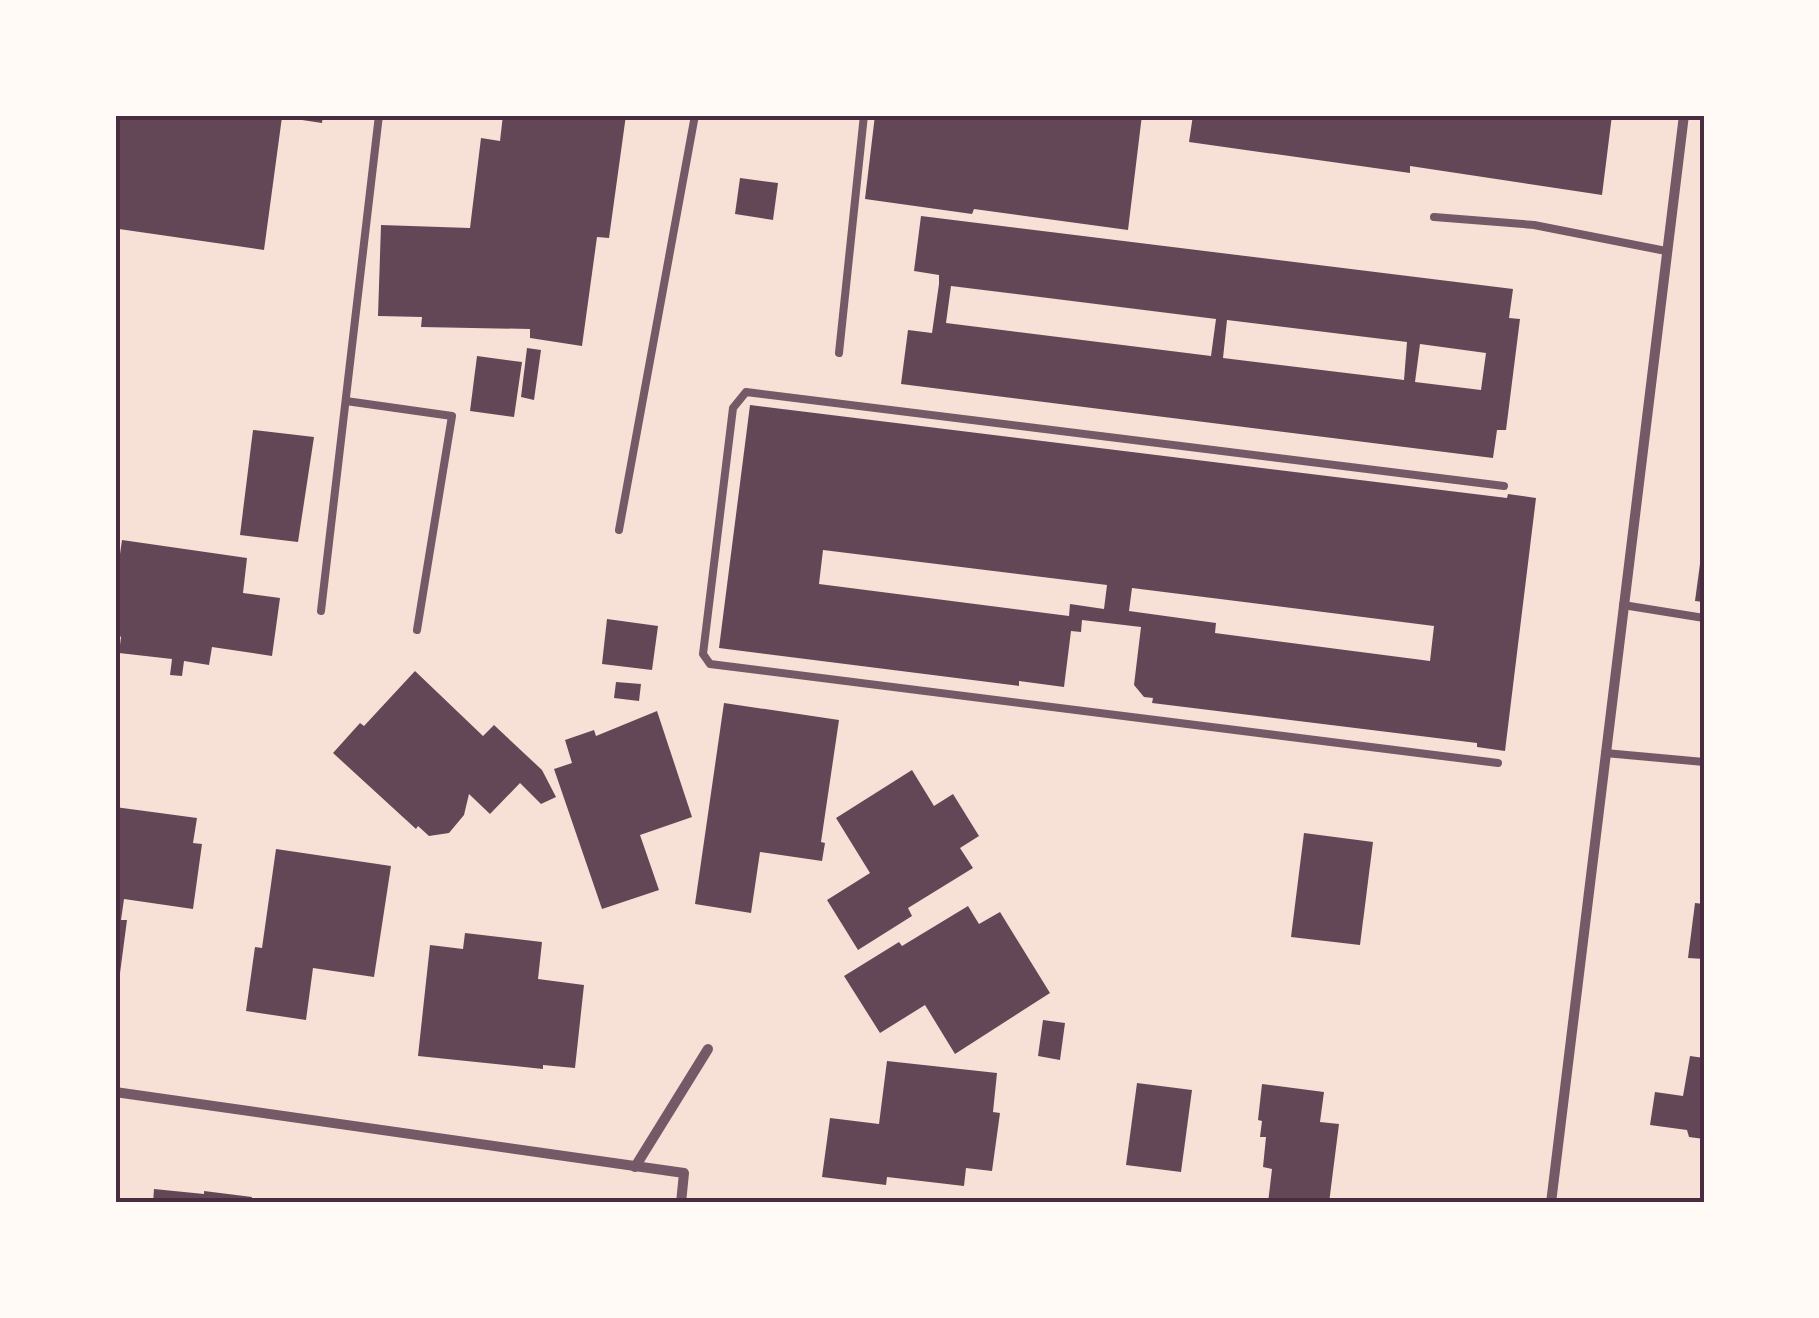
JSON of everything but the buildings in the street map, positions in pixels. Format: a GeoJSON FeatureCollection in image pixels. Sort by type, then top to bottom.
{"type":"FeatureCollection","features":[{"type":"Feature","properties":{"kind":"street"},"geometry":{"type":"LineString","coordinates":[[1551,1203],[1684,115]]}},
{"type":"Feature","properties":{"kind":"street"},"geometry":{"type":"LineString","coordinates":[[635,1167],[708,1049]]}},
{"type":"Feature","properties":{"kind":"street"},"geometry":{"type":"LineString","coordinates":[[115,1092],[684,1173],[681,1203]]}},
{"type":"Feature","properties":{"kind":"lane"},"geometry":{"type":"LineString","coordinates":[[321,611],[380,115]]}},
{"type":"Feature","properties":{"kind":"lane"},"geometry":{"type":"LineString","coordinates":[[619,530],[657,308],[696,115]]}},
{"type":"Feature","properties":{"kind":"lane"},"geometry":{"type":"LineString","coordinates":[[840,353],[864,115]]}},
{"type":"Feature","properties":{"kind":"lane"},"geometry":{"type":"LineString","coordinates":[[1434,217],[1534,225],[1666,251]]}},
{"type":"Feature","properties":{"kind":"lane"},"geometry":{"type":"LineString","coordinates":[[1498,764],[710,664],[703,654],[734,408],[746,392],[1504,486]]}},
{"type":"Feature","properties":{"kind":"lane"},"geometry":{"type":"LineString","coordinates":[[346,401],[452,416],[417,630]]}},
{"type":"Feature","properties":{"kind":"lane"},"geometry":{"type":"LineString","coordinates":[[1623,605],[1704,618]]}},
{"type":"Feature","properties":{"kind":"lane"},"geometry":{"type":"LineString","coordinates":[[1606,752],[1704,762]]}}]}
